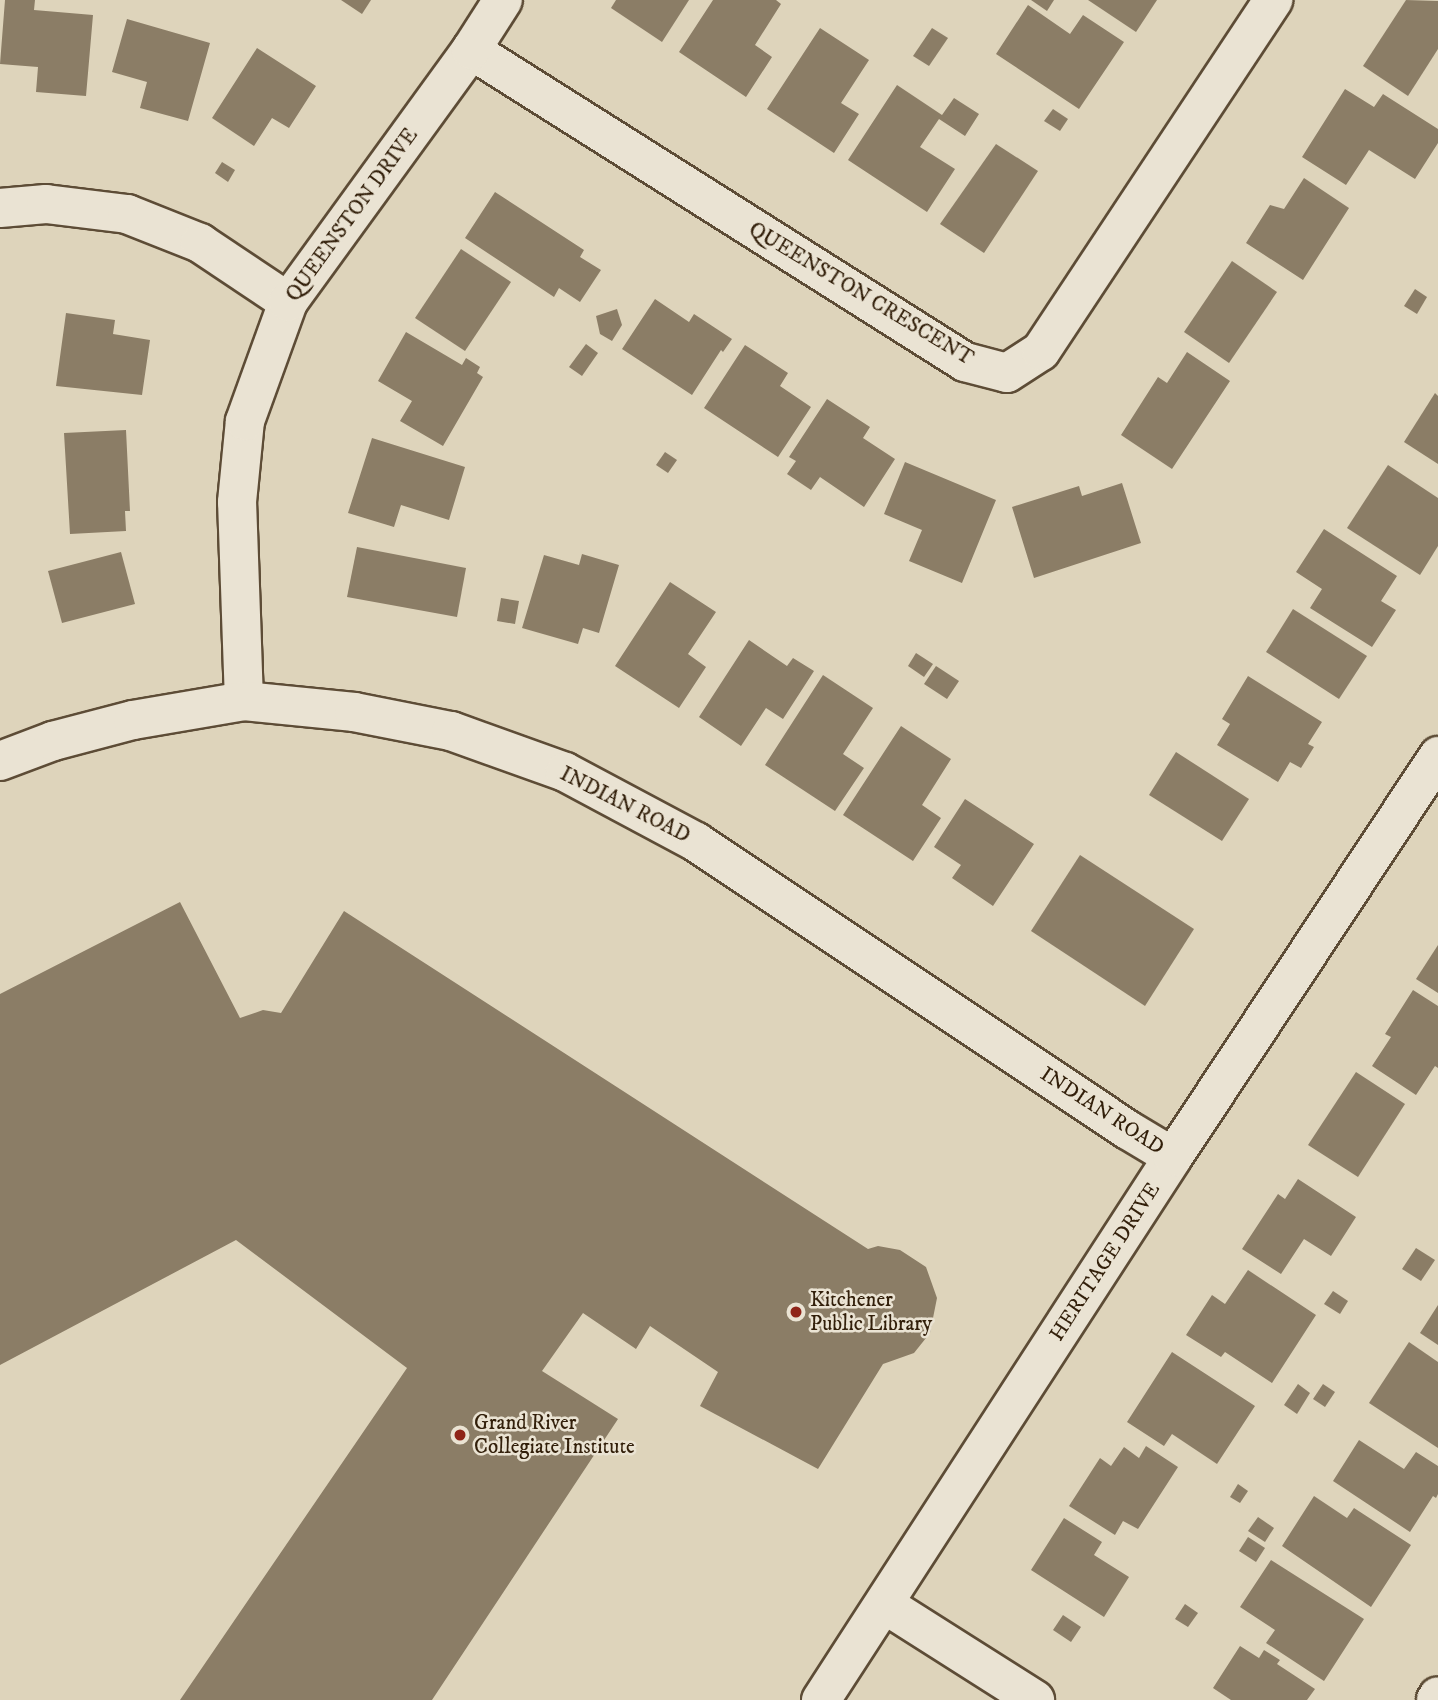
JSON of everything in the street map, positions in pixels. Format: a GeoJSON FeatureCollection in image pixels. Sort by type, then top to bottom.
{"type":"FeatureCollection","features":[{"type":"Feature","properties":{"kind":"street","name":"QUEENSTON DRIVE"},"geometry":{"type":"LineString","coordinates":[[244,701],[237,502],[245,421],[288,302],[471,50],[503,0]]}},
{"type":"Feature","properties":{"kind":"street","name":"QUEENSTON CRESCENT"},"geometry":{"type":"LineString","coordinates":[[471,50],[965,362],[1007,373],[1041,351],[1273,0]]}},
{"type":"Feature","properties":{"kind":"street"},"geometry":{"type":"LineString","coordinates":[[0,208],[46,204],[127,214],[200,243],[288,302]]}},
{"type":"Feature","properties":{"kind":"street","name":"INDIAN ROAD"},"geometry":{"type":"LineString","coordinates":[[0,761],[52,741],[133,719],[244,701],[354,712],[451,731],[565,772],[696,842],[1172,1157]]}},
{"type":"Feature","properties":{"kind":"street","name":"HERITAGE DRIVE"},"geometry":{"type":"LineString","coordinates":[[821,1700],[1172,1157],[1438,756]]}},
{"type":"Feature","properties":{"kind":"street"},"geometry":{"type":"LineString","coordinates":[[884,1604],[1035,1700]]}},
{"type":"Feature","properties":{"kind":"building"},"geometry":{"type":"Polygon","coordinates":[[[5,0],[35,0],[34,10],[93,15],[86,96],[36,92],[38,67],[0,64],[5,0]]]}},
{"type":"Feature","properties":{"kind":"building"},"geometry":{"type":"Polygon","coordinates":[[[341,0],[371,0],[362,14],[341,0]]]}},
{"type":"Feature","properties":{"kind":"building"},"geometry":{"type":"Polygon","coordinates":[[[616,0],[689,0],[662,42],[611,8],[616,0]]]}},
{"type":"Feature","properties":{"kind":"building"},"geometry":{"type":"Polygon","coordinates":[[[713,0],[776,0],[781,4],[755,45],[772,57],[746,97],[679,52],[713,0]]]}},
{"type":"Feature","properties":{"kind":"building"},"geometry":{"type":"Polygon","coordinates":[[[1031,0],[1054,0],[1047,11],[1031,0]]]}},
{"type":"Feature","properties":{"kind":"building"},"geometry":{"type":"Polygon","coordinates":[[[1088,0],[1157,0],[1136,32],[1088,0]]]}},
{"type":"Feature","properties":{"kind":"building"},"geometry":{"type":"Polygon","coordinates":[[[1406,0],[1438,1],[1438,49],[1408,96],[1363,66],[1406,0]]]}},
{"type":"Feature","properties":{"kind":"building"},"geometry":{"type":"Polygon","coordinates":[[[1028,5],[1070,34],[1083,15],[1124,42],[1079,109],[996,54],[1028,5]]]}},
{"type":"Feature","properties":{"kind":"building"},"geometry":{"type":"Polygon","coordinates":[[[127,19],[210,43],[188,121],[140,108],[147,82],[112,72],[127,19]]]}},
{"type":"Feature","properties":{"kind":"building"},"geometry":{"type":"Polygon","coordinates":[[[820,28],[869,60],[841,103],[859,114],[834,153],[767,109],[820,28]]]}},
{"type":"Feature","properties":{"kind":"building"},"geometry":{"type":"Polygon","coordinates":[[[932,28],[948,38],[929,66],[913,56],[932,28]]]}},
{"type":"Feature","properties":{"kind":"building"},"geometry":{"type":"Polygon","coordinates":[[[257,48],[316,86],[289,128],[272,118],[254,146],[212,118],[257,48]]]}},
{"type":"Feature","properties":{"kind":"building"},"geometry":{"type":"Polygon","coordinates":[[[897,85],[942,115],[954,98],[979,114],[965,136],[939,119],[920,147],[955,169],[927,212],[848,160],[897,85]]]}},
{"type":"Feature","properties":{"kind":"building"},"geometry":{"type":"Polygon","coordinates":[[[1345,89],[1374,107],[1383,94],[1438,129],[1438,143],[1415,179],[1369,150],[1346,185],[1302,157],[1345,89]]]}},
{"type":"Feature","properties":{"kind":"building"},"geometry":{"type":"Polygon","coordinates":[[[1053,109],[1068,119],[1060,131],[1044,121],[1053,109]]]}},
{"type":"Feature","properties":{"kind":"building"},"geometry":{"type":"Polygon","coordinates":[[[996,144],[1038,171],[984,253],[940,224],[996,144]]]}},
{"type":"Feature","properties":{"kind":"building"},"geometry":{"type":"Polygon","coordinates":[[[222,162],[235,170],[228,182],[215,173],[222,162]]]}},
{"type":"Feature","properties":{"kind":"building"},"geometry":{"type":"Polygon","coordinates":[[[1304,178],[1349,208],[1303,280],[1246,243],[1270,205],[1284,209],[1304,178]]]}},
{"type":"Feature","properties":{"kind":"building"},"geometry":{"type":"Polygon","coordinates":[[[495,192],[584,250],[580,257],[601,270],[580,302],[559,288],[554,297],[465,238],[495,192]]]}},
{"type":"Feature","properties":{"kind":"building"},"geometry":{"type":"Polygon","coordinates":[[[461,249],[511,282],[465,351],[415,318],[461,249]]]}},
{"type":"Feature","properties":{"kind":"building"},"geometry":{"type":"Polygon","coordinates":[[[1232,261],[1277,292],[1229,363],[1184,332],[1232,261]]]}},
{"type":"Feature","properties":{"kind":"building"},"geometry":{"type":"Polygon","coordinates":[[[1415,289],[1427,297],[1417,314],[1404,306],[1415,289]]]}},
{"type":"Feature","properties":{"kind":"building"},"geometry":{"type":"Polygon","coordinates":[[[655,299],[689,322],[694,314],[732,339],[723,352],[721,350],[692,395],[622,349],[655,299]]]}},
{"type":"Feature","properties":{"kind":"building"},"geometry":{"type":"Polygon","coordinates":[[[617,309],[622,325],[612,341],[600,334],[596,316],[617,309]]]}},
{"type":"Feature","properties":{"kind":"building"},"geometry":{"type":"Polygon","coordinates":[[[66,313],[115,320],[113,334],[150,340],[142,395],[56,386],[66,313]]]}},
{"type":"Feature","properties":{"kind":"building"},"geometry":{"type":"Polygon","coordinates":[[[406,332],[462,365],[466,358],[480,367],[477,373],[483,377],[443,446],[400,421],[412,401],[378,381],[406,332]]]}},
{"type":"Feature","properties":{"kind":"building"},"geometry":{"type":"Polygon","coordinates":[[[586,344],[598,353],[582,376],[569,367],[586,344]]]}},
{"type":"Feature","properties":{"kind":"building"},"geometry":{"type":"Polygon","coordinates":[[[745,345],[788,373],[780,386],[811,407],[778,457],[704,408],[745,345]]]}},
{"type":"Feature","properties":{"kind":"building"},"geometry":{"type":"Polygon","coordinates":[[[1187,352],[1230,381],[1172,469],[1121,435],[1158,377],[1167,383],[1187,352]]]}},
{"type":"Feature","properties":{"kind":"building"},"geometry":{"type":"Polygon","coordinates":[[[1435,393],[1438,396],[1438,464],[1404,442],[1435,393]]]}},
{"type":"Feature","properties":{"kind":"building"},"geometry":{"type":"Polygon","coordinates":[[[827,399],[870,427],[863,438],[895,459],[864,507],[820,477],[811,490],[787,474],[796,461],[789,457],[827,399]]]}},
{"type":"Feature","properties":{"kind":"building"},"geometry":{"type":"Polygon","coordinates":[[[126,430],[130,511],[125,511],[126,531],[70,534],[64,433],[126,430]]]}},
{"type":"Feature","properties":{"kind":"building"},"geometry":{"type":"Polygon","coordinates":[[[372,438],[465,467],[449,520],[401,505],[394,527],[348,513],[372,438]]]}},
{"type":"Feature","properties":{"kind":"building"},"geometry":{"type":"Polygon","coordinates":[[[665,452],[677,460],[668,473],[656,465],[665,452]]]}},
{"type":"Feature","properties":{"kind":"building"},"geometry":{"type":"Polygon","coordinates":[[[905,462],[996,500],[962,583],[909,561],[922,530],[884,514],[905,462]]]}},
{"type":"Feature","properties":{"kind":"building"},"geometry":{"type":"Polygon","coordinates":[[[1388,465],[1438,498],[1438,546],[1420,575],[1347,528],[1388,465]]]}},
{"type":"Feature","properties":{"kind":"building"},"geometry":{"type":"Polygon","coordinates":[[[1122,483],[1141,543],[1034,578],[1012,507],[1079,486],[1082,496],[1122,483]]]}},
{"type":"Feature","properties":{"kind":"building"},"geometry":{"type":"Polygon","coordinates":[[[1324,529],[1397,576],[1381,601],[1396,610],[1372,647],[1310,608],[1322,589],[1296,572],[1324,529]]]}},
{"type":"Feature","properties":{"kind":"building"},"geometry":{"type":"Polygon","coordinates":[[[357,547],[466,568],[457,617],[347,597],[357,547]]]}},
{"type":"Feature","properties":{"kind":"building"},"geometry":{"type":"Polygon","coordinates":[[[121,552],[135,604],[62,623],[48,571],[121,552]]]}},
{"type":"Feature","properties":{"kind":"building"},"geometry":{"type":"Polygon","coordinates":[[[582,554],[619,565],[599,633],[583,628],[578,644],[522,628],[544,555],[579,565],[582,554]]]}},
{"type":"Feature","properties":{"kind":"building"},"geometry":{"type":"Polygon","coordinates":[[[670,582],[716,612],[688,654],[706,667],[679,708],[615,666],[670,582]]]}},
{"type":"Feature","properties":{"kind":"building"},"geometry":{"type":"Polygon","coordinates":[[[501,598],[519,601],[515,624],[497,621],[501,598]]]}},
{"type":"Feature","properties":{"kind":"building"},"geometry":{"type":"Polygon","coordinates":[[[1293,609],[1367,656],[1339,699],[1266,652],[1293,609]]]}},
{"type":"Feature","properties":{"kind":"building"},"geometry":{"type":"Polygon","coordinates":[[[749,640],[787,666],[793,658],[814,671],[783,719],[766,708],[741,746],[699,717],[749,640]]]}},
{"type":"Feature","properties":{"kind":"building"},"geometry":{"type":"Polygon","coordinates":[[[916,653],[933,664],[924,677],[908,666],[916,653]]]}},
{"type":"Feature","properties":{"kind":"building"},"geometry":{"type":"Polygon","coordinates":[[[936,666],[959,681],[947,699],[924,684],[936,666]]]}},
{"type":"Feature","properties":{"kind":"building"},"geometry":{"type":"Polygon","coordinates":[[[823,675],[873,708],[843,754],[864,768],[835,811],[765,765],[823,675]]]}},
{"type":"Feature","properties":{"kind":"building"},"geometry":{"type":"Polygon","coordinates":[[[1248,676],[1322,722],[1308,744],[1314,747],[1301,768],[1290,762],[1278,782],[1217,745],[1230,724],[1222,719],[1248,676]]]}},
{"type":"Feature","properties":{"kind":"building"},"geometry":{"type":"Polygon","coordinates":[[[901,726],[951,759],[922,805],[941,818],[913,861],[843,815],[901,726]]]}},
{"type":"Feature","properties":{"kind":"building"},"geometry":{"type":"Polygon","coordinates":[[[1176,752],[1249,799],[1222,841],[1149,795],[1176,752]]]}},
{"type":"Feature","properties":{"kind":"building"},"geometry":{"type":"Polygon","coordinates":[[[965,799],[1034,844],[993,906],[952,878],[961,865],[934,847],[965,799]]]}},
{"type":"Feature","properties":{"kind":"building"},"geometry":{"type":"Polygon","coordinates":[[[1080,855],[1194,929],[1145,1006],[1031,931],[1080,855]]]}},
{"type":"Feature","properties":{"kind":"building"},"geometry":{"type":"Polygon","coordinates":[[[180,902],[240,1018],[263,1010],[281,1013],[344,911],[868,1249],[878,1246],[900,1250],[926,1267],[937,1298],[930,1333],[914,1353],[883,1364],[818,1469],[700,1406],[718,1372],[650,1326],[636,1349],[583,1313],[542,1371],[618,1419],[432,1700],[180,1700],[407,1368],[236,1240],[0,1365],[0,994],[180,902]]]}},
{"type":"Feature","properties":{"kind":"building"},"geometry":{"type":"Polygon","coordinates":[[[1438,945],[1438,993],[1416,979],[1438,945]]]}},
{"type":"Feature","properties":{"kind":"building"},"geometry":{"type":"Polygon","coordinates":[[[1413,990],[1438,1006],[1438,1068],[1435,1066],[1416,1095],[1372,1066],[1391,1037],[1385,1034],[1413,990]]]}},
{"type":"Feature","properties":{"kind":"building"},"geometry":{"type":"Polygon","coordinates":[[[1356,1072],[1405,1104],[1358,1177],[1308,1145],[1356,1072]]]}},
{"type":"Feature","properties":{"kind":"building"},"geometry":{"type":"Polygon","coordinates":[[[1298,1179],[1356,1217],[1331,1256],[1304,1239],[1281,1274],[1242,1249],[1278,1194],[1285,1199],[1298,1179]]]}},
{"type":"Feature","properties":{"kind":"building"},"geometry":{"type":"Polygon","coordinates":[[[1416,1248],[1435,1260],[1421,1281],[1402,1269],[1416,1248]]]}},
{"type":"Feature","properties":{"kind":"building"},"geometry":{"type":"Polygon","coordinates":[[[1248,1270],[1316,1315],[1272,1383],[1225,1352],[1221,1357],[1186,1335],[1212,1295],[1225,1304],[1248,1270]]]}},
{"type":"Feature","properties":{"kind":"building"},"geometry":{"type":"Polygon","coordinates":[[[1333,1291],[1348,1301],[1340,1314],[1324,1304],[1333,1291]]]}},
{"type":"Feature","properties":{"kind":"building"},"geometry":{"type":"Polygon","coordinates":[[[1438,1305],[1438,1345],[1420,1333],[1438,1305]]]}},
{"type":"Feature","properties":{"kind":"building"},"geometry":{"type":"Polygon","coordinates":[[[1409,1342],[1438,1362],[1438,1448],[1369,1403],[1409,1342]]]}},
{"type":"Feature","properties":{"kind":"building"},"geometry":{"type":"Polygon","coordinates":[[[1172,1352],[1255,1406],[1217,1464],[1172,1434],[1164,1446],[1127,1422],[1172,1352]]]}},
{"type":"Feature","properties":{"kind":"building"},"geometry":{"type":"Polygon","coordinates":[[[1298,1384],[1310,1393],[1297,1414],[1284,1405],[1298,1384]]]}},
{"type":"Feature","properties":{"kind":"building"},"geometry":{"type":"Polygon","coordinates":[[[1323,1384],[1335,1392],[1325,1407],[1313,1399],[1323,1384]]]}},
{"type":"Feature","properties":{"kind":"building"},"geometry":{"type":"Polygon","coordinates":[[[1359,1440],[1404,1469],[1416,1452],[1438,1466],[1438,1494],[1436,1498],[1433,1496],[1410,1532],[1333,1481],[1359,1440]]]}},
{"type":"Feature","properties":{"kind":"building"},"geometry":{"type":"Polygon","coordinates":[[[1146,1446],[1178,1467],[1138,1529],[1123,1521],[1115,1535],[1069,1506],[1100,1458],[1111,1466],[1124,1447],[1139,1458],[1146,1446]]]}},
{"type":"Feature","properties":{"kind":"building"},"geometry":{"type":"Polygon","coordinates":[[[1238,1484],[1248,1491],[1240,1503],[1230,1497],[1238,1484]]]}},
{"type":"Feature","properties":{"kind":"building"},"geometry":{"type":"Polygon","coordinates":[[[1314,1496],[1347,1518],[1354,1508],[1411,1545],[1371,1607],[1282,1546],[1314,1496]]]}},
{"type":"Feature","properties":{"kind":"building"},"geometry":{"type":"Polygon","coordinates":[[[1258,1517],[1274,1528],[1265,1542],[1248,1531],[1258,1517]]]}},
{"type":"Feature","properties":{"kind":"building"},"geometry":{"type":"Polygon","coordinates":[[[1064,1518],[1102,1542],[1094,1555],[1129,1577],[1104,1617],[1031,1570],[1064,1518]]]}},
{"type":"Feature","properties":{"kind":"building"},"geometry":{"type":"Polygon","coordinates":[[[1248,1537],[1265,1548],[1256,1562],[1239,1551],[1248,1537]]]}},
{"type":"Feature","properties":{"kind":"building"},"geometry":{"type":"Polygon","coordinates":[[[1271,1560],[1364,1619],[1324,1681],[1266,1643],[1275,1630],[1240,1607],[1271,1560]]]}},
{"type":"Feature","properties":{"kind":"building"},"geometry":{"type":"Polygon","coordinates":[[[1185,1604],[1198,1613],[1188,1627],[1175,1619],[1185,1604]]]}},
{"type":"Feature","properties":{"kind":"building"},"geometry":{"type":"Polygon","coordinates":[[[1063,1615],[1081,1627],[1071,1642],[1053,1630],[1063,1615]]]}},
{"type":"Feature","properties":{"kind":"building"},"geometry":{"type":"Polygon","coordinates":[[[1240,1646],[1259,1658],[1264,1650],[1280,1660],[1277,1664],[1315,1689],[1307,1700],[1231,1700],[1213,1688],[1240,1646]]]}},
{"type":"Feature","properties":{"kind":"place","name":"Kitchener Public Library"},"geometry":{"type":"Point","coordinates":[796,1312]}},
{"type":"Feature","properties":{"kind":"place","name":"Grand River Collegiate Institute"},"geometry":{"type":"Point","coordinates":[460,1435]}}]}
